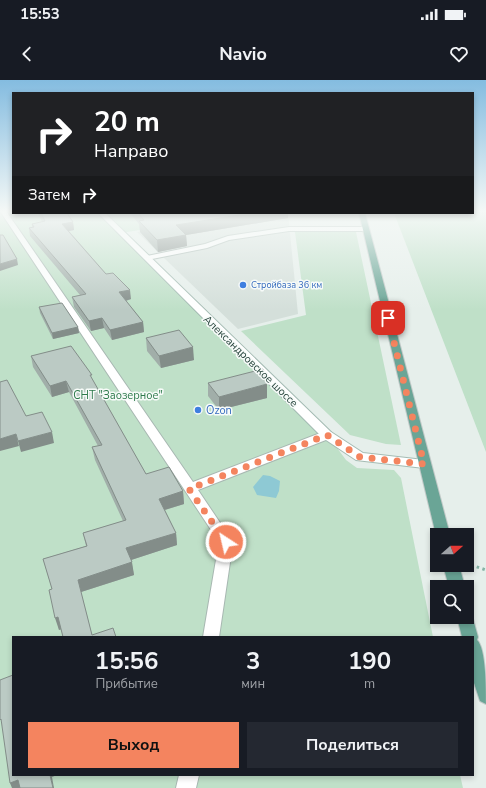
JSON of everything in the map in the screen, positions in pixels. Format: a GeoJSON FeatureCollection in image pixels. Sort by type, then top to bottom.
{"type":"FeatureCollection","features":[{"type":"Feature","properties":{"kind":"main road"},"geometry":{"type":"LineString","coordinates":[[370,244],[441,528]]}},
{"type":"Feature","properties":{"kind":"main road"},"geometry":{"type":"LineString","coordinates":[[467,624],[470,636]]}},
{"type":"Feature","properties":{"kind":"main road"},"geometry":{"type":"LineString","coordinates":[[474,650],[486,695]]}},
{"type":"Feature","properties":{"kind":"street"},"geometry":{"type":"LineString","coordinates":[[25,244],[226,542],[211,636]]}},
{"type":"Feature","properties":{"kind":"street","name":"Александровское шоссе"},"geometry":{"type":"LineString","coordinates":[[133,244],[327,435],[360,457],[424,464]]}},
{"type":"Feature","properties":{"kind":"street"},"geometry":{"type":"LineString","coordinates":[[189,489],[327,435]]}},
{"type":"Feature","properties":{"kind":"street"},"geometry":{"type":"LineString","coordinates":[[186,788],[189,776]]}},
{"type":"Feature","properties":{"kind":"lane"},"geometry":{"type":"LineString","coordinates":[[147,258],[212,244]]}},
{"type":"Feature","properties":{"kind":"path"},"geometry":{"type":"LineString","coordinates":[[474,566],[486,570]]}},
{"type":"Feature","properties":{"kind":"shaded area","name":"Стройбаза 36 км"},"geometry":{"type":"Polygon","coordinates":[[[150,244],[291,244],[298,314],[238,329],[150,244]]]}},
{"type":"Feature","properties":{"kind":"green space","name":"СНТ \"Заозерное\""},"geometry":{"type":"Polygon","coordinates":[[[0,244],[132,244],[329,437],[346,460],[357,468],[394,470],[401,478],[433,636],[12,636],[12,776],[460,776],[463,788],[0,788],[0,244]]]}},
{"type":"Feature","properties":{"kind":"green space"},"geometry":{"type":"Polygon","coordinates":[[[297,244],[359,244],[401,445],[386,444],[350,435],[241,331],[306,315],[297,244]]]}},
{"type":"Feature","properties":{"kind":"green space"},"geometry":{"type":"Polygon","coordinates":[[[406,244],[486,244],[486,452],[406,244]]]}},
{"type":"Feature","properties":{"kind":"water"},"geometry":{"type":"Polygon","coordinates":[[[263,475],[270,476],[280,481],[279,491],[276,498],[257,495],[253,487],[263,475]]]}},
{"type":"Feature","properties":{"kind":"building"},"geometry":{"type":"Polygon","coordinates":[[[0,244],[8,244],[17,259],[0,264],[0,244]]]}},
{"type":"Feature","properties":{"kind":"building"},"geometry":{"type":"Polygon","coordinates":[[[43,244],[80,244],[106,274],[113,273],[130,290],[119,292],[143,322],[110,330],[102,318],[89,321],[72,297],[86,294],[43,244]]]}},
{"type":"Feature","properties":{"kind":"building"},"geometry":{"type":"Polygon","coordinates":[[[62,303],[78,327],[52,333],[39,307],[62,303]]]}},
{"type":"Feature","properties":{"kind":"building"},"geometry":{"type":"Polygon","coordinates":[[[179,330],[193,347],[159,356],[146,338],[179,330]]]}},
{"type":"Feature","properties":{"kind":"building"},"geometry":{"type":"Polygon","coordinates":[[[71,346],[92,375],[90,375],[146,474],[169,467],[183,491],[159,499],[176,533],[126,548],[132,562],[78,580],[92,635],[113,628],[116,636],[63,636],[58,617],[55,618],[49,590],[52,589],[43,559],[87,546],[83,533],[126,520],[92,447],[102,445],[66,381],[50,386],[31,356],[71,346]]]}},
{"type":"Feature","properties":{"kind":"building"},"geometry":{"type":"Polygon","coordinates":[[[263,369],[267,384],[219,397],[208,383],[263,369]]]}},
{"type":"Feature","properties":{"kind":"building"},"geometry":{"type":"Polygon","coordinates":[[[7,380],[26,416],[42,412],[52,432],[18,441],[16,434],[0,439],[0,382],[7,380]]]}},
{"type":"Feature","properties":{"kind":"building"},"geometry":{"type":"Polygon","coordinates":[[[12,675],[12,776],[50,776],[53,788],[20,788],[18,780],[10,783],[1,719],[0,720],[0,680],[12,675]]]}},
{"type":"Feature","properties":{"kind":"place","name":"Стройбаза 36 км"},"geometry":{"type":"Point","coordinates":[243,285]}},
{"type":"Feature","properties":{"kind":"place","name":"Ozon"},"geometry":{"type":"Point","coordinates":[198,410]}},
{"type":"Feature","properties":{"kind":"route"},"geometry":{"type":"LineString","coordinates":[[226,542],[189,489],[327,435],[360,457],[424,464],[388,318]]}}]}
